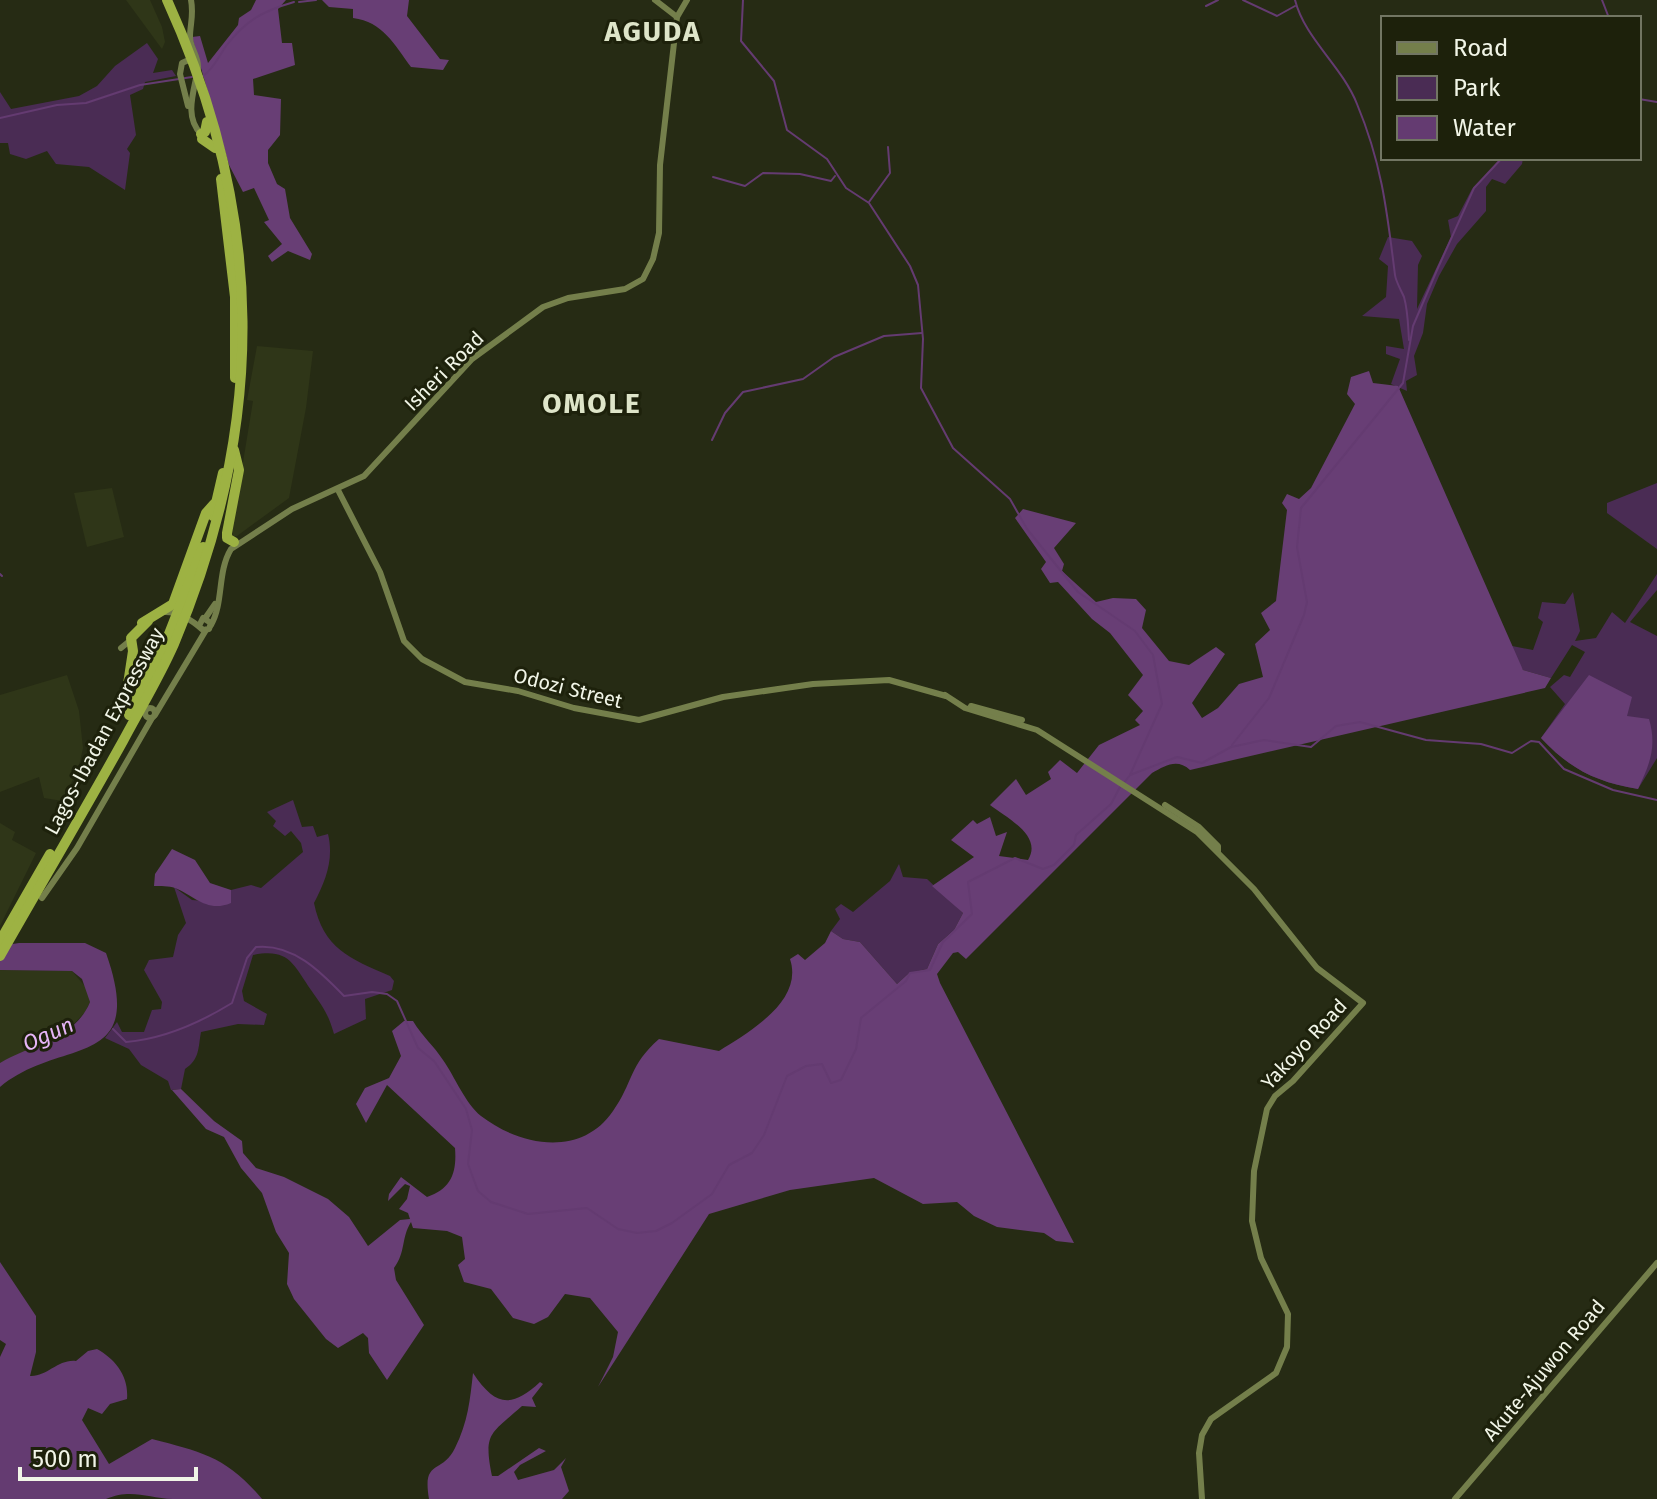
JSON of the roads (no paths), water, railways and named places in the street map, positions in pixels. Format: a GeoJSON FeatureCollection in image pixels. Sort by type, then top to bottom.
{"type":"FeatureCollection","features":[{"type":"Feature","properties":{"kind":"highway","name":"Lagos-Ibadan Expressway"},"geometry":{"type":"LineString","coordinates":[[160,0],[181,38]]}},
{"type":"Feature","properties":{"kind":"highway","name":"Lagos-Ibadan Expressway"},"geometry":{"type":"LineString","coordinates":[[0,956],[40,878],[52,864],[147,711],[193,621],[225,497],[243,350],[242,286],[232,196],[207,108],[167,0]]}},
{"type":"Feature","properties":{"kind":"highway","name":"Lagos-Ibadan Expressway"},"geometry":{"type":"LineString","coordinates":[[0,941],[147,711],[146,683],[193,621],[231,418],[236,321],[228,219],[207,122],[207,108]]}},
{"type":"Feature","properties":{"kind":"highway"},"geometry":{"type":"LineString","coordinates":[[207,122],[201,136],[215,148]]}},
{"type":"Feature","properties":{"kind":"highway"},"geometry":{"type":"LineString","coordinates":[[233,445],[239,470],[227,538],[234,542]]}},
{"type":"Feature","properties":{"kind":"highway"},"geometry":{"type":"LineString","coordinates":[[147,711],[128,684],[133,652],[131,640],[146,622],[173,604],[206,513],[217,499]]}},
{"type":"Feature","properties":{"kind":"highway"},"geometry":{"type":"LineString","coordinates":[[146,622],[134,665],[132,693],[139,692],[146,683]]}},
{"type":"Feature","properties":{"kind":"highway"},"geometry":{"type":"LineString","coordinates":[[121,648],[130,648],[133,652]]}},
{"type":"Feature","properties":{"kind":"highway"},"geometry":{"type":"LineString","coordinates":[[52,864],[66,866],[64,844]]}},
{"type":"Feature","properties":{"kind":"main road"},"geometry":{"type":"LineString","coordinates":[[188,92],[195,77],[196,57],[190,37],[194,22],[191,0]]}},
{"type":"Feature","properties":{"kind":"main road"},"geometry":{"type":"LineString","coordinates":[[638,281],[654,246],[659,142],[673,26],[685,0]]}},
{"type":"Feature","properties":{"kind":"main road"},"geometry":{"type":"LineString","coordinates":[[658,1],[677,15]]}},
{"type":"Feature","properties":{"kind":"main road"},"geometry":{"type":"LineString","coordinates":[[658,1],[672,17],[673,26]]}},
{"type":"Feature","properties":{"kind":"main road"},"geometry":{"type":"LineString","coordinates":[[638,281],[653,259],[659,233],[662,150],[677,15]]}},
{"type":"Feature","properties":{"kind":"main road"},"geometry":{"type":"LineString","coordinates":[[196,57],[180,65],[188,92],[193,131],[201,136]]}},
{"type":"Feature","properties":{"kind":"main road","name":"Isheri Road"},"geometry":{"type":"LineString","coordinates":[[234,542],[290,507],[360,475],[482,350],[544,307],[568,298],[614,292],[638,281]]}},
{"type":"Feature","properties":{"kind":"main road","name":"Isheri Road"},"geometry":{"type":"LineString","coordinates":[[193,621],[217,614],[226,559],[231,549],[292,509],[338,490],[370,471],[442,389]]}},
{"type":"Feature","properties":{"kind":"main road","name":"Odozi Street"},"geometry":{"type":"LineString","coordinates":[[338,490],[380,572],[404,641],[422,659],[465,682],[508,688],[574,708],[639,720],[723,697],[813,684],[889,680],[1025,721],[1192,825]]}},
{"type":"Feature","properties":{"kind":"main road"},"geometry":{"type":"LineString","coordinates":[[42,898],[66,866],[147,711],[188,657],[193,621],[215,605],[225,552],[234,542]]}},
{"type":"Feature","properties":{"kind":"main road"},"geometry":{"type":"LineString","coordinates":[[146,622],[162,613],[193,621]]}},
{"type":"Feature","properties":{"kind":"main road"},"geometry":{"type":"LineString","coordinates":[[121,648],[131,640]]}},
{"type":"Feature","properties":{"kind":"main road"},"geometry":{"type":"LineString","coordinates":[[1192,825],[1209,835],[1218,846],[1217,852]]}},
{"type":"Feature","properties":{"kind":"main road"},"geometry":{"type":"LineString","coordinates":[[1192,825],[1217,852]]}},
{"type":"Feature","properties":{"kind":"main road","name":"Yakoyo Road"},"geometry":{"type":"LineString","coordinates":[[1202,1499],[1199,1453],[1207,1427],[1217,1414],[1276,1373],[1287,1347],[1288,1314],[1261,1258],[1252,1221],[1254,1171],[1267,1109],[1275,1096],[1293,1081],[1320,1047],[1363,1003],[1317,968],[1254,889],[1217,852]]}},
{"type":"Feature","properties":{"kind":"main road","name":"Akute-Ajuwon Road"},"geometry":{"type":"LineString","coordinates":[[1455,1499],[1657,1263]]}},
{"type":"Feature","properties":{"kind":"water"},"geometry":{"type":"Polygon","coordinates":[[[85,943],[106,953],[116,991],[116,1017],[107,1034],[92,1046],[24,1071],[0,1087],[0,1063],[63,1033],[83,1014],[90,1002],[82,979],[72,971],[0,970],[0,946],[85,943]]]}},
{"type":"Feature","properties":{"kind":"water"},"geometry":{"type":"Polygon","coordinates":[[[0,1262],[36,1316],[36,1352],[30,1376],[76,1361],[88,1351],[97,1349],[115,1363],[123,1376],[127,1399],[110,1404],[102,1414],[88,1408],[82,1420],[109,1464],[152,1439],[213,1458],[237,1474],[262,1499],[173,1499],[124,1494],[106,1499],[0,1499],[0,1357],[6,1344],[0,1340],[0,1262]]]}},
{"type":"Feature","properties":{"kind":"waterway"},"geometry":{"type":"LineString","coordinates":[[299,2],[316,0]]}},
{"type":"Feature","properties":{"kind":"waterway"},"geometry":{"type":"LineString","coordinates":[[743,0],[741,41],[774,81],[787,130],[827,159],[846,188],[869,203],[910,266],[918,285],[923,339],[921,388],[953,448],[1010,499],[1027,529],[1078,592],[1135,631],[1153,655],[1162,704],[1130,775]]}},
{"type":"Feature","properties":{"kind":"waterway"},"geometry":{"type":"LineString","coordinates":[[1206,6],[1218,0]]}},
{"type":"Feature","properties":{"kind":"waterway"},"geometry":{"type":"LineString","coordinates":[[1243,0],[1277,16],[1295,6]]}},
{"type":"Feature","properties":{"kind":"waterway"},"geometry":{"type":"LineString","coordinates":[[1295,0],[1307,27],[1350,90],[1365,126],[1382,188],[1395,275],[1406,308],[1409,340]]}},
{"type":"Feature","properties":{"kind":"waterway"},"geometry":{"type":"LineString","coordinates":[[1602,0],[1608,16]]}},
{"type":"Feature","properties":{"kind":"waterway"},"geometry":{"type":"LineString","coordinates":[[203,76],[248,23],[264,13],[294,2]]}},
{"type":"Feature","properties":{"kind":"waterway"},"geometry":{"type":"LineString","coordinates":[[0,118],[57,105],[86,103],[140,85],[192,77]]}},
{"type":"Feature","properties":{"kind":"waterway"},"geometry":{"type":"LineString","coordinates":[[1641,99],[1657,102]]}},
{"type":"Feature","properties":{"kind":"waterway"},"geometry":{"type":"LineString","coordinates":[[869,202],[890,173],[888,147]]}},
{"type":"Feature","properties":{"kind":"waterway"},"geometry":{"type":"LineString","coordinates":[[1232,745],[1269,698],[1304,615],[1307,602],[1297,547],[1301,508],[1403,383],[1413,326],[1437,270],[1474,188],[1500,160]]}},
{"type":"Feature","properties":{"kind":"waterway"},"geometry":{"type":"LineString","coordinates":[[713,177],[745,186],[763,173],[800,174],[831,181],[835,176]]}},
{"type":"Feature","properties":{"kind":"waterway"},"geometry":{"type":"LineString","coordinates":[[712,440],[725,413],[743,392],[803,379],[834,357],[884,336],[922,333]]}},
{"type":"Feature","properties":{"kind":"waterway"},"geometry":{"type":"LineString","coordinates":[[1124,783],[1130,775],[1177,757],[1202,763],[1231,747],[1264,740],[1311,747],[1336,726],[1360,722],[1426,740],[1481,744],[1512,753],[1531,741],[1539,742],[1564,769],[1613,790],[1657,800]]}},
{"type":"Feature","properties":{"kind":"waterway"},"geometry":{"type":"LineString","coordinates":[[113,1029],[126,1042],[168,1033],[208,1017],[232,1003],[247,958],[256,947],[282,949],[315,968],[344,996],[372,992],[387,994],[397,1001],[418,1048],[434,1061],[466,1109],[472,1130],[468,1164],[478,1191],[491,1202],[528,1214],[587,1208],[618,1229],[637,1233],[656,1231],[712,1194],[729,1165],[752,1153],[764,1135],[787,1076],[806,1066],[822,1064],[831,1083],[841,1080],[856,1049],[861,1018],[906,981],[910,973],[930,970],[943,942],[972,914],[968,882],[1015,858],[1043,869],[1054,865],[1074,845],[1076,835],[1111,804],[1120,787]]}},
{"type":"Feature","properties":{"kind":"district","name":"AGUDA"},"geometry":{"type":"Point","coordinates":[653,31]}},
{"type":"Feature","properties":{"kind":"district","name":"OMOLE"},"geometry":{"type":"Point","coordinates":[592,403]}},
{"type":"Feature","properties":{"kind":"water label","name":"Ogun"},"geometry":{"type":"Point","coordinates":[48,1034]}}]}
